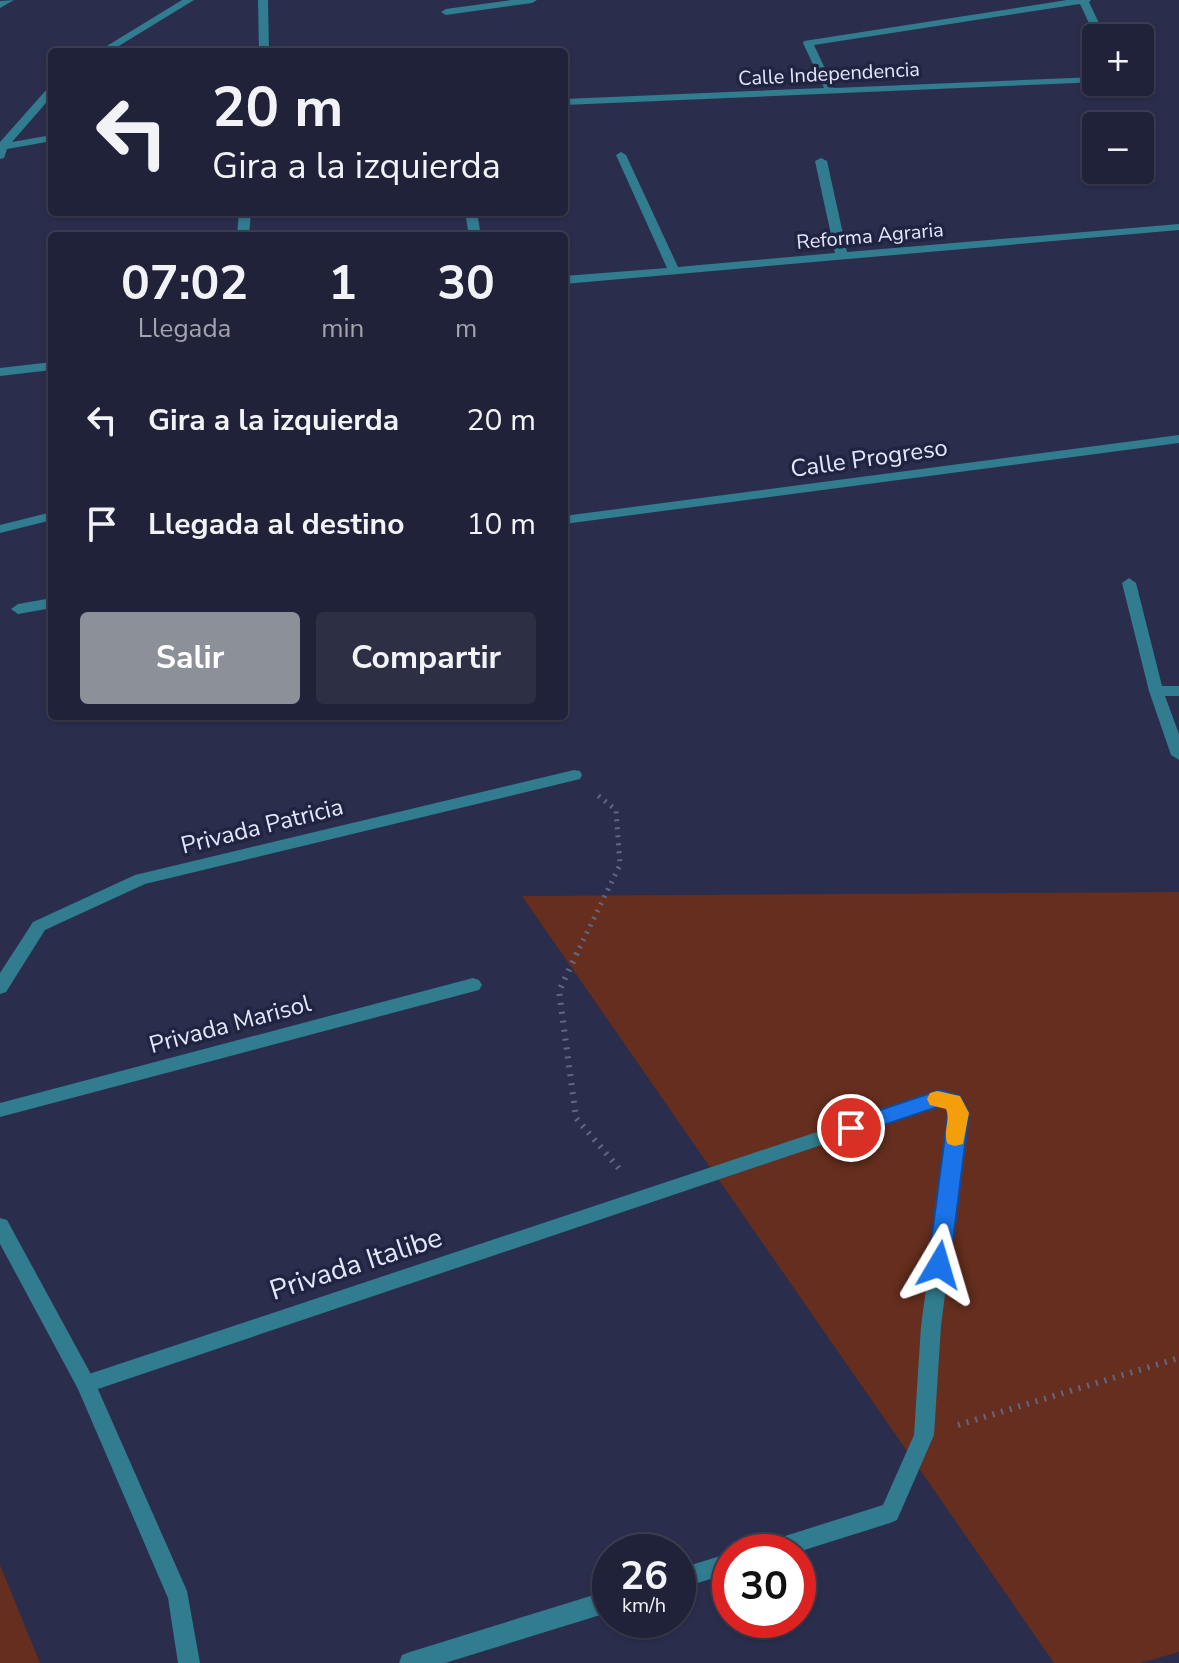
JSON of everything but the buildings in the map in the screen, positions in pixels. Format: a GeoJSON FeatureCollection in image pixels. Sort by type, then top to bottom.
{"type":"FeatureCollection","features":[{"type":"Feature","properties":{"kind":"street"},"geometry":{"type":"LineString","coordinates":[[0,5],[9,0]]}},
{"type":"Feature","properties":{"kind":"street"},"geometry":{"type":"LineString","coordinates":[[109,48],[189,0]]}},
{"type":"Feature","properties":{"kind":"street"},"geometry":{"type":"LineString","coordinates":[[263,0],[264,48]]}},
{"type":"Feature","properties":{"kind":"street"},"geometry":{"type":"LineString","coordinates":[[446,12],[532,0]]}},
{"type":"Feature","properties":{"kind":"street"},"geometry":{"type":"LineString","coordinates":[[831,92],[808,43],[1084,0],[1095,24]]}},
{"type":"Feature","properties":{"kind":"street","name":"Calle Independencia"},"geometry":{"type":"LineString","coordinates":[[568,102],[1082,81]]}},
{"type":"Feature","properties":{"kind":"street"},"geometry":{"type":"LineString","coordinates":[[1,149],[48,95]]}},
{"type":"Feature","properties":{"kind":"street"},"geometry":{"type":"LineString","coordinates":[[1,149],[48,139]]}},
{"type":"Feature","properties":{"kind":"street"},"geometry":{"type":"LineString","coordinates":[[621,155],[674,271]]}},
{"type":"Feature","properties":{"kind":"street"},"geometry":{"type":"LineString","coordinates":[[821,161],[842,257]]}},
{"type":"Feature","properties":{"kind":"street","name":"Reforma Agraria"},"geometry":{"type":"LineString","coordinates":[[568,280],[1179,227]]}},
{"type":"Feature","properties":{"kind":"street"},"geometry":{"type":"LineString","coordinates":[[0,372],[48,366]]}},
{"type":"Feature","properties":{"kind":"street","name":"Calle Progreso"},"geometry":{"type":"LineString","coordinates":[[568,519],[1179,439]]}},
{"type":"Feature","properties":{"kind":"street"},"geometry":{"type":"LineString","coordinates":[[0,529],[48,517]]}},
{"type":"Feature","properties":{"kind":"street"},"geometry":{"type":"LineString","coordinates":[[1129,583],[1156,691],[1179,755]]}},
{"type":"Feature","properties":{"kind":"street"},"geometry":{"type":"LineString","coordinates":[[18,609],[48,604]]}},
{"type":"Feature","properties":{"kind":"street"},"geometry":{"type":"LineString","coordinates":[[1156,691],[1179,691]]}},
{"type":"Feature","properties":{"kind":"street","name":"Privada Patricia"},"geometry":{"type":"LineString","coordinates":[[0,987],[39,926],[141,879],[574,775]]}},
{"type":"Feature","properties":{"kind":"street","name":"Privada Marisol"},"geometry":{"type":"LineString","coordinates":[[0,1110],[473,985]]}},
{"type":"Feature","properties":{"kind":"street","name":"Privada Italibe"},"geometry":{"type":"LineString","coordinates":[[86,1384],[940,1098],[953,1102],[959,1113],[931,1326],[924,1435],[890,1513],[816,1536]]}},
{"type":"Feature","properties":{"kind":"street"},"geometry":{"type":"LineString","coordinates":[[0,1226],[86,1384],[179,1598],[189,1663]]}},
{"type":"Feature","properties":{"kind":"street"},"geometry":{"type":"LineString","coordinates":[[410,1663],[592,1607]]}},
{"type":"Feature","properties":{"kind":"path"},"geometry":{"type":"LineString","coordinates":[[574,775],[616,810],[620,865],[559,991],[576,1118],[644,1197]]}},
{"type":"Feature","properties":{"kind":"path"},"geometry":{"type":"LineString","coordinates":[[924,1435],[1179,1358]]}},
{"type":"Feature","properties":{"kind":"shaded area"},"geometry":{"type":"Polygon","coordinates":[[[1179,892],[1179,1652],[1140,1663],[1054,1663],[522,896],[1179,892]]]}},
{"type":"Feature","properties":{"kind":"shaded area"},"geometry":{"type":"Polygon","coordinates":[[[0,1565],[40,1663],[0,1663],[0,1565]]]}},
{"type":"Feature","properties":{"kind":"slow traffic"},"geometry":{"type":"LineString","coordinates":[[937,1099],[953,1102],[959,1113],[955,1138]]}},
{"type":"Feature","properties":{"kind":"route"},"geometry":{"type":"LineString","coordinates":[[851,1128],[940,1098],[953,1102],[959,1113],[939,1265]]}}]}
